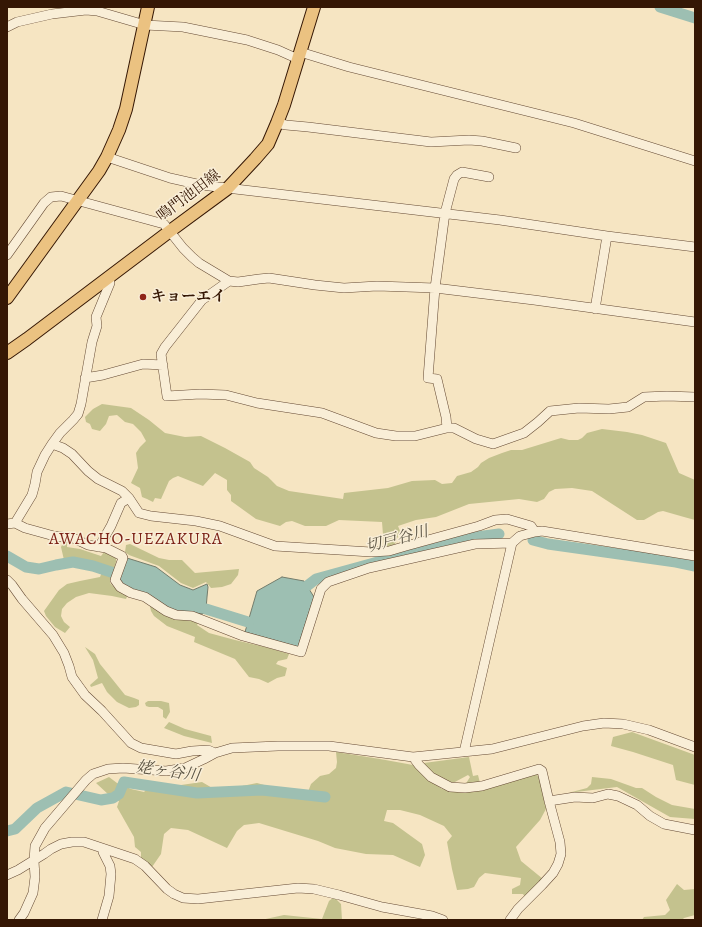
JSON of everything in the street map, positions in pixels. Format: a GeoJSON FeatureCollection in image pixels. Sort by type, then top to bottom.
{"type":"FeatureCollection","features":[{"type":"Feature","properties":{"kind":"main road"},"geometry":{"type":"LineString","coordinates":[[7,298],[78,201],[99,171],[106,157],[119,130],[126,109],[148,7]]}},
{"type":"Feature","properties":{"kind":"main road","name":"鳴門池田線"},"geometry":{"type":"LineString","coordinates":[[7,353],[227,189],[256,159],[268,144],[284,105],[314,7]]}},
{"type":"Feature","properties":{"kind":"street"},"geometry":{"type":"LineString","coordinates":[[7,27],[18,22],[52,14],[86,10],[97,11],[145,25],[183,27],[247,40],[299,56],[574,123],[695,161]]}},
{"type":"Feature","properties":{"kind":"street"},"geometry":{"type":"LineString","coordinates":[[277,123],[286,126],[308,127],[431,142],[469,140],[482,141],[516,148]]}},
{"type":"Feature","properties":{"kind":"street"},"geometry":{"type":"LineString","coordinates":[[106,157],[170,178],[227,189],[445,213],[695,247]]}},
{"type":"Feature","properties":{"kind":"street"},"geometry":{"type":"LineString","coordinates":[[447,428],[446,417],[437,379],[428,378],[435,288],[445,213],[454,179],[457,175],[462,172],[489,177]]}},
{"type":"Feature","properties":{"kind":"street"},"geometry":{"type":"LineString","coordinates":[[7,255],[44,203],[51,197],[61,196],[164,224],[192,257],[199,263],[229,281],[238,282],[269,278],[344,288],[377,286],[435,288],[695,322]]}},
{"type":"Feature","properties":{"kind":"street"},"geometry":{"type":"LineString","coordinates":[[595,309],[607,236]]}},
{"type":"Feature","properties":{"kind":"street"},"geometry":{"type":"LineString","coordinates":[[109,277],[110,283],[96,318],[97,326],[92,342],[78,414],[60,433],[45,455],[37,472],[32,495],[11,524],[54,536],[73,538],[88,545],[106,548],[122,556],[124,558],[115,580],[120,587],[130,593],[145,597],[166,611],[176,615],[192,616],[243,636],[301,652],[321,589],[328,582],[369,568],[475,544],[512,543]]}},
{"type":"Feature","properties":{"kind":"street"},"geometry":{"type":"LineString","coordinates":[[229,281],[202,300],[169,341],[161,354],[167,396],[226,394],[257,402],[322,413],[376,432],[396,436],[415,436],[447,428],[454,428],[476,439],[493,444],[524,433],[550,411],[579,408],[609,409],[628,407],[644,397],[695,397]]}},
{"type":"Feature","properties":{"kind":"street"},"geometry":{"type":"LineString","coordinates":[[85,378],[103,375],[142,364],[163,365]]}},
{"type":"Feature","properties":{"kind":"street"},"geometry":{"type":"LineString","coordinates":[[52,444],[63,448],[72,454],[98,480],[122,491],[129,498],[139,513],[220,526],[276,546],[370,552],[389,551],[496,520],[507,519],[531,526],[535,532]]}},
{"type":"Feature","properties":{"kind":"street"},"geometry":{"type":"LineString","coordinates":[[99,547],[111,526],[121,503],[129,498]]}},
{"type":"Feature","properties":{"kind":"street"},"geometry":{"type":"LineString","coordinates":[[464,752],[512,543],[520,536],[542,531],[695,556]]}},
{"type":"Feature","properties":{"kind":"street"},"geometry":{"type":"LineString","coordinates":[[7,580],[53,635],[64,653],[72,677],[85,695],[131,742],[141,748],[176,754],[208,750],[215,753]]}},
{"type":"Feature","properties":{"kind":"street"},"geometry":{"type":"LineString","coordinates":[[19,920],[24,914],[33,893],[35,877],[35,846],[45,828],[79,787],[93,774],[108,769],[124,768],[166,771],[185,768],[204,760],[215,753],[232,748],[270,746],[329,746],[413,757],[492,749],[583,726],[604,723],[623,724],[649,730],[695,747]]}},
{"type":"Feature","properties":{"kind":"street"},"geometry":{"type":"LineString","coordinates":[[413,757],[431,777],[450,787],[465,788],[482,786],[539,768],[542,771],[548,801],[560,842],[561,854],[558,864],[552,874],[518,909],[510,920]]}},
{"type":"Feature","properties":{"kind":"street"},"geometry":{"type":"LineString","coordinates":[[548,801],[574,797],[593,798],[608,794],[618,796],[637,804],[650,816],[664,824],[695,830]]}},
{"type":"Feature","properties":{"kind":"street"},"geometry":{"type":"LineString","coordinates":[[7,875],[34,861],[61,844],[84,842],[136,859],[145,866],[167,889],[183,898],[198,899],[298,888],[314,889],[382,908],[432,916],[443,920]]}},
{"type":"Feature","properties":{"kind":"street"},"geometry":{"type":"LineString","coordinates":[[102,920],[109,896],[111,874],[110,866],[103,849]]}},
{"type":"Feature","properties":{"kind":"shaded area"},"geometry":{"type":"Polygon","coordinates":[[[102,404],[131,408],[165,433],[185,437],[201,436],[250,462],[254,468],[268,477],[277,486],[289,491],[343,499],[344,493],[388,488],[412,481],[435,480],[442,484],[452,483],[457,476],[471,472],[489,458],[511,450],[522,450],[561,438],[578,440],[587,433],[602,429],[627,432],[666,443],[679,473],[695,480],[695,520],[663,511],[658,512],[644,520],[637,520],[592,491],[572,488],[555,489],[549,492],[544,499],[537,502],[519,499],[469,504],[436,517],[416,520],[398,526],[400,531],[395,544],[388,548],[384,547],[382,522],[339,520],[326,526],[305,526],[292,521],[286,522],[280,526],[256,519],[231,501],[231,495],[227,490],[227,480],[215,473],[203,486],[178,476],[169,481],[161,499],[155,498],[153,502],[142,497],[140,488],[131,483],[138,468],[136,453],[146,441],[141,432],[133,424],[125,422],[117,415],[109,416],[106,424],[100,431],[92,429],[90,424],[86,422],[85,417],[93,409],[102,404]]]}},
{"type":"Feature","properties":{"kind":"shaded area"},"geometry":{"type":"Polygon","coordinates":[[[67,541],[67,547],[80,549],[101,556],[105,551],[116,556],[116,562],[110,583],[114,587],[128,594],[126,599],[89,593],[76,597],[67,603],[62,609],[61,616],[64,622],[70,627],[65,633],[55,627],[44,611],[59,590],[67,584],[100,577],[104,567],[75,560],[64,560],[61,547],[63,543],[67,541]]]}},
{"type":"Feature","properties":{"kind":"shaded area"},"geometry":{"type":"Polygon","coordinates":[[[130,544],[159,558],[182,560],[195,573],[239,569],[238,575],[231,584],[222,587],[211,588],[206,582],[193,588],[181,583],[159,566],[129,555],[125,552],[126,545],[130,544]]]}},
{"type":"Feature","properties":{"kind":"shaded area"},"geometry":{"type":"Polygon","coordinates":[[[127,558],[156,567],[180,585],[193,590],[207,584],[206,609],[203,614],[173,610],[121,584],[118,578],[127,558]]]}},
{"type":"Feature","properties":{"kind":"shaded area"},"geometry":{"type":"Polygon","coordinates":[[[282,577],[304,581],[314,597],[298,647],[245,632],[257,591],[282,577]]]}},
{"type":"Feature","properties":{"kind":"shaded area"},"geometry":{"type":"Polygon","coordinates":[[[149,602],[198,622],[197,625],[209,633],[289,654],[287,659],[278,661],[276,664],[287,668],[285,676],[268,683],[249,677],[235,659],[194,642],[195,637],[167,626],[154,616],[149,602]]]}},
{"type":"Feature","properties":{"kind":"shaded area"},"geometry":{"type":"Polygon","coordinates":[[[85,647],[95,654],[100,664],[125,695],[139,700],[139,705],[129,708],[117,702],[107,692],[102,683],[91,687],[90,685],[98,678],[93,660],[85,647]]]}},
{"type":"Feature","properties":{"kind":"shaded area"},"geometry":{"type":"Polygon","coordinates":[[[148,701],[161,701],[169,703],[170,712],[166,719],[163,717],[163,710],[158,707],[146,706],[145,703],[148,701]]]}},
{"type":"Feature","properties":{"kind":"shaded area"},"geometry":{"type":"Polygon","coordinates":[[[169,722],[185,729],[211,736],[212,743],[184,736],[164,728],[169,722]]]}},
{"type":"Feature","properties":{"kind":"shaded area"},"geometry":{"type":"Polygon","coordinates":[[[632,732],[695,755],[695,785],[676,780],[673,765],[611,746],[613,737],[632,732]]]}},
{"type":"Feature","properties":{"kind":"shaded area"},"geometry":{"type":"Polygon","coordinates":[[[336,752],[413,765],[424,773],[427,769],[424,763],[469,757],[473,776],[478,775],[480,783],[465,785],[470,777],[468,775],[453,783],[446,780],[429,779],[442,789],[462,793],[484,789],[535,773],[541,779],[546,809],[540,820],[516,847],[521,861],[543,879],[525,897],[523,894],[512,894],[512,889],[520,885],[521,878],[485,873],[479,878],[474,887],[457,890],[447,842],[452,836],[444,826],[420,815],[400,810],[387,810],[384,821],[393,823],[422,844],[425,855],[420,867],[393,855],[366,854],[335,848],[318,841],[259,823],[244,825],[237,831],[227,848],[188,830],[171,828],[164,834],[161,854],[152,867],[141,859],[141,852],[135,847],[134,837],[117,807],[119,801],[109,795],[96,783],[109,777],[117,783],[131,789],[144,792],[148,788],[202,782],[214,789],[232,788],[257,783],[306,797],[311,784],[320,776],[329,774],[336,768],[336,752]]]}},
{"type":"Feature","properties":{"kind":"shaded area"},"geometry":{"type":"Polygon","coordinates":[[[592,777],[611,779],[636,788],[642,788],[672,805],[695,809],[695,819],[670,817],[617,787],[568,793],[587,788],[591,784],[592,777]]]}},
{"type":"Feature","properties":{"kind":"shaded area"},"geometry":{"type":"Polygon","coordinates":[[[677,884],[684,890],[695,889],[695,915],[682,920],[642,920],[644,917],[665,915],[670,910],[666,900],[677,884]]]}},
{"type":"Feature","properties":{"kind":"shaded area"},"geometry":{"type":"Polygon","coordinates":[[[334,897],[341,904],[342,920],[261,920],[284,915],[322,919],[329,901],[334,897]]]}},
{"type":"Feature","properties":{"kind":"waterway"},"geometry":{"type":"LineString","coordinates":[[660,7],[695,18]]}},
{"type":"Feature","properties":{"kind":"waterway","name":"切戸谷川"},"geometry":{"type":"LineString","coordinates":[[307,586],[316,579],[461,539],[499,534]]}},
{"type":"Feature","properties":{"kind":"waterway","name":"切戸谷川"},"geometry":{"type":"LineString","coordinates":[[533,540],[548,544],[695,566]]}},
{"type":"Feature","properties":{"kind":"waterway","name":"切戸谷川"},"geometry":{"type":"LineString","coordinates":[[7,556],[26,567],[39,569],[73,562],[93,566],[114,573]]}},
{"type":"Feature","properties":{"kind":"waterway","name":"切戸谷川"},"geometry":{"type":"LineString","coordinates":[[206,609],[248,622]]}},
{"type":"Feature","properties":{"kind":"waterway","name":"姥ヶ谷川"},"geometry":{"type":"LineString","coordinates":[[7,831],[15,829],[37,808],[66,792],[101,800],[113,798],[119,794],[124,782],[197,793],[262,790],[325,797]]}},
{"type":"Feature","properties":{"kind":"place","name":"キョーエイ"},"geometry":{"type":"Point","coordinates":[143,297]}},
{"type":"Feature","properties":{"kind":"district","name":"AWACHO-UEZAKURA"},"geometry":{"type":"Point","coordinates":[136,540]}}]}
